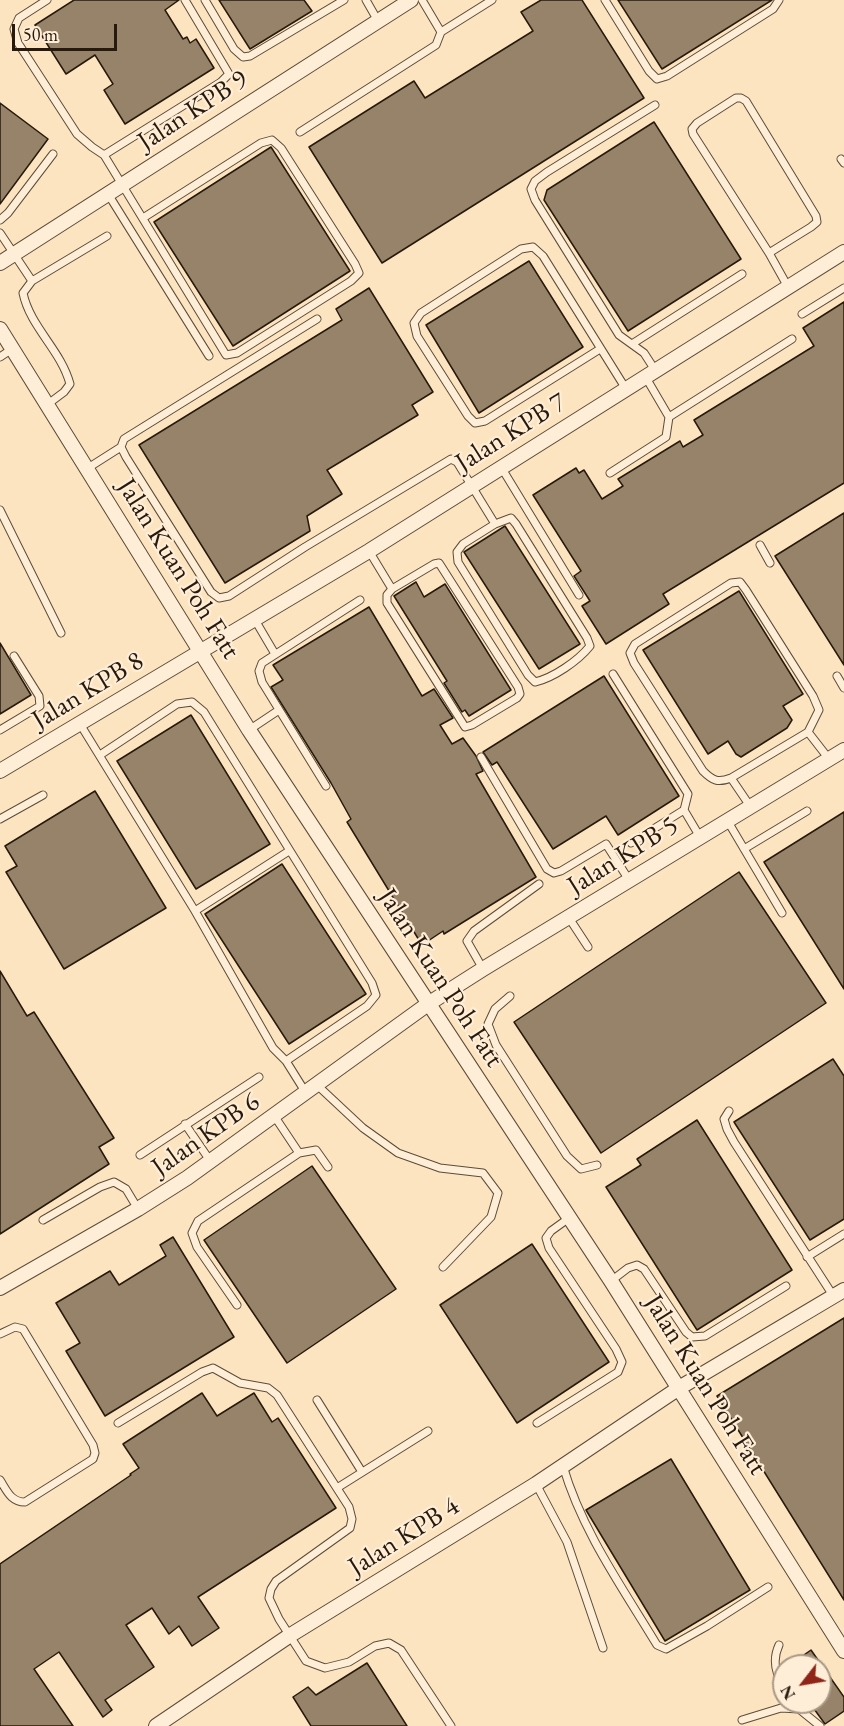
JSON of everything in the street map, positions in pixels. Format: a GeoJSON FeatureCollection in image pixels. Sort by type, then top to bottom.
{"type":"FeatureCollection","features":[{"type":"Feature","properties":{"kind":"street","name":"Jalan KPB 9"},"geometry":{"type":"LineString","coordinates":[[0,263],[411,0]]}},
{"type":"Feature","properties":{"kind":"street","name":"Jalan KPB 7"},"geometry":{"type":"LineString","coordinates":[[201,652],[369,551],[844,252]]}},
{"type":"Feature","properties":{"kind":"street","name":"Jalan Kuan Poh Fatt"},"geometry":{"type":"LineString","coordinates":[[0,328],[249,730],[611,1281],[844,1651]]}},
{"type":"Feature","properties":{"kind":"street","name":"Jalan KPB 8"},"geometry":{"type":"LineString","coordinates":[[1,769],[201,652]]}},
{"type":"Feature","properties":{"kind":"street","name":"Jalan KPB 5"},"geometry":{"type":"LineString","coordinates":[[428,1004],[750,806],[843,753]]}},
{"type":"Feature","properties":{"kind":"street","name":"Jalan KPB 6"},"geometry":{"type":"LineString","coordinates":[[0,1288],[138,1209],[211,1162],[428,1004]]}},
{"type":"Feature","properties":{"kind":"street","name":"Jalan KPB 4"},"geometry":{"type":"LineString","coordinates":[[156,1726],[289,1636],[536,1484],[679,1389],[839,1294]]}},
{"type":"Feature","properties":{"kind":"lane"},"geometry":{"type":"LineString","coordinates":[[47,0],[19,18],[14,29],[18,43],[77,134],[104,155],[226,355],[237,352],[351,281],[359,273],[281,148],[272,140],[261,143],[143,218]]}},
{"type":"Feature","properties":{"kind":"lane"},"geometry":{"type":"LineString","coordinates":[[104,155],[221,82],[229,74],[185,0]]}},
{"type":"Feature","properties":{"kind":"lane"},"geometry":{"type":"LineString","coordinates":[[205,0],[234,49],[243,57],[250,57],[344,0]]}},
{"type":"Feature","properties":{"kind":"lane"},"geometry":{"type":"LineString","coordinates":[[366,0],[378,21]]}},
{"type":"Feature","properties":{"kind":"lane"},"geometry":{"type":"LineString","coordinates":[[422,0],[441,32]]}},
{"type":"Feature","properties":{"kind":"lane"},"geometry":{"type":"LineString","coordinates":[[300,132],[436,45],[441,32],[492,0]]}},
{"type":"Feature","properties":{"kind":"lane"},"geometry":{"type":"LineString","coordinates":[[605,0],[649,71],[657,79],[667,76],[773,9],[779,0]]}},
{"type":"Feature","properties":{"kind":"lane"},"geometry":{"type":"LineString","coordinates":[[769,253],[812,227],[817,222],[816,216],[746,101],[736,98],[697,123],[692,129],[693,134],[788,287]]}},
{"type":"Feature","properties":{"kind":"lane"},"geometry":{"type":"LineString","coordinates":[[610,473],[666,437],[669,417],[650,373],[644,352],[619,335],[535,200],[531,189],[535,180],[655,105]]}},
{"type":"Feature","properties":{"kind":"lane"},"geometry":{"type":"LineString","coordinates":[[0,220],[8,213],[52,154]]}},
{"type":"Feature","properties":{"kind":"lane"},"geometry":{"type":"LineString","coordinates":[[108,194],[209,356]]}},
{"type":"Feature","properties":{"kind":"lane"},"geometry":{"type":"LineString","coordinates":[[0,233],[32,281]]}},
{"type":"Feature","properties":{"kind":"lane"},"geometry":{"type":"LineString","coordinates":[[48,404],[64,392],[70,384],[67,371],[26,307],[23,293],[32,281],[107,236]]}},
{"type":"Feature","properties":{"kind":"lane"},"geometry":{"type":"LineString","coordinates":[[600,349],[485,421],[476,423],[468,416],[417,336],[414,323],[421,313],[521,249],[533,247],[543,256],[626,388]]}},
{"type":"Feature","properties":{"kind":"lane"},"geometry":{"type":"LineString","coordinates":[[632,344],[742,274]]}},
{"type":"Feature","properties":{"kind":"lane"},"geometry":{"type":"LineString","coordinates":[[802,314],[844,288]]}},
{"type":"Feature","properties":{"kind":"lane"},"geometry":{"type":"LineString","coordinates":[[88,468],[121,447],[124,440],[317,319]]}},
{"type":"Feature","properties":{"kind":"lane"},"geometry":{"type":"LineString","coordinates":[[669,417],[792,339]]}},
{"type":"Feature","properties":{"kind":"lane"},"geometry":{"type":"LineString","coordinates":[[0,357],[12,349]]}},
{"type":"Feature","properties":{"kind":"lane"},"geometry":{"type":"LineString","coordinates":[[121,447],[211,592],[219,598],[229,596],[451,459],[457,462],[495,524]]}},
{"type":"Feature","properties":{"kind":"lane"},"geometry":{"type":"LineString","coordinates":[[501,467],[579,596]]}},
{"type":"Feature","properties":{"kind":"lane"},"geometry":{"type":"LineString","coordinates":[[0,510],[61,633]]}},
{"type":"Feature","properties":{"kind":"lane"},"geometry":{"type":"LineString","coordinates":[[511,518],[516,524],[590,646],[584,654],[545,680],[535,682],[528,675],[458,562],[457,552],[463,544],[495,524],[511,518]]}},
{"type":"Feature","properties":{"kind":"lane"},"geometry":{"type":"LineString","coordinates":[[760,545],[770,563]]}},
{"type":"Feature","properties":{"kind":"lane"},"geometry":{"type":"LineString","coordinates":[[369,551],[392,589]]}},
{"type":"Feature","properties":{"kind":"lane"},"geometry":{"type":"LineString","coordinates":[[439,563],[518,687],[520,694],[517,698],[465,727],[387,603],[387,595],[392,589],[439,563]]}},
{"type":"Feature","properties":{"kind":"lane"},"geometry":{"type":"LineString","coordinates":[[740,582],[813,696],[819,710],[808,732],[732,778],[721,782],[712,780],[703,771],[634,663],[630,653],[636,644],[731,583],[740,582]]}},
{"type":"Feature","properties":{"kind":"lane"},"geometry":{"type":"LineString","coordinates":[[326,786],[262,682],[259,671],[262,663],[360,600]]}},
{"type":"Feature","properties":{"kind":"lane"},"geometry":{"type":"LineString","coordinates":[[255,620],[275,654]]}},
{"type":"Feature","properties":{"kind":"lane"},"geometry":{"type":"LineString","coordinates":[[0,730],[40,706],[39,696],[14,656]]}},
{"type":"Feature","properties":{"kind":"lane"},"geometry":{"type":"LineString","coordinates":[[612,674],[688,794],[684,810],[631,843]]}},
{"type":"Feature","properties":{"kind":"lane"},"geometry":{"type":"LineString","coordinates":[[837,676],[844,688]]}},
{"type":"Feature","properties":{"kind":"lane"},"geometry":{"type":"LineString","coordinates":[[100,755],[177,704],[192,702],[204,712],[372,983],[376,995],[368,1006],[286,1061]]}},
{"type":"Feature","properties":{"kind":"lane"},"geometry":{"type":"LineString","coordinates":[[249,730],[279,710]]}},
{"type":"Feature","properties":{"kind":"lane"},"geometry":{"type":"LineString","coordinates":[[80,724],[195,911],[273,1048],[312,1089],[398,1153],[440,1168],[483,1173],[498,1193],[490,1217],[443,1267]]}},
{"type":"Feature","properties":{"kind":"lane"},"geometry":{"type":"LineString","coordinates":[[808,732],[829,759]]}},
{"type":"Feature","properties":{"kind":"lane"},"geometry":{"type":"LineString","coordinates":[[481,757],[548,869],[554,873],[561,871],[606,844],[629,880]]}},
{"type":"Feature","properties":{"kind":"lane"},"geometry":{"type":"LineString","coordinates":[[732,778],[750,806]]}},
{"type":"Feature","properties":{"kind":"lane"},"geometry":{"type":"LineString","coordinates":[[0,819],[43,795]]}},
{"type":"Feature","properties":{"kind":"lane"},"geometry":{"type":"LineString","coordinates":[[684,810],[700,837]]}},
{"type":"Feature","properties":{"kind":"lane"},"geometry":{"type":"LineString","coordinates":[[744,849],[807,812]]}},
{"type":"Feature","properties":{"kind":"lane"},"geometry":{"type":"LineString","coordinates":[[727,820],[782,913]]}},
{"type":"Feature","properties":{"kind":"lane"},"geometry":{"type":"LineString","coordinates":[[195,911],[289,851]]}},
{"type":"Feature","properties":{"kind":"lane"},"geometry":{"type":"LineString","coordinates":[[483,969],[467,941],[474,931],[539,884]]}},
{"type":"Feature","properties":{"kind":"lane"},"geometry":{"type":"LineString","coordinates":[[569,918],[588,947]]}},
{"type":"Feature","properties":{"kind":"lane"},"geometry":{"type":"LineString","coordinates":[[510,996],[495,1009],[488,1024],[496,1045],[567,1156],[581,1169],[597,1165]]}},
{"type":"Feature","properties":{"kind":"lane"},"geometry":{"type":"LineString","coordinates":[[140,1155],[259,1077]]}},
{"type":"Feature","properties":{"kind":"lane"},"geometry":{"type":"LineString","coordinates":[[729,1111],[724,1119],[727,1129],[807,1257],[839,1294]]}},
{"type":"Feature","properties":{"kind":"lane"},"geometry":{"type":"LineString","coordinates":[[275,1117],[299,1154]]}},
{"type":"Feature","properties":{"kind":"lane"},"geometry":{"type":"LineString","coordinates":[[185,1124],[211,1162]]}},
{"type":"Feature","properties":{"kind":"lane"},"geometry":{"type":"LineString","coordinates":[[237,1305],[197,1246],[192,1233],[198,1221],[299,1154],[315,1150],[328,1167]]}},
{"type":"Feature","properties":{"kind":"lane"},"geometry":{"type":"LineString","coordinates":[[43,1220],[100,1187],[114,1182],[126,1189],[138,1209]]}},
{"type":"Feature","properties":{"kind":"lane"},"geometry":{"type":"LineString","coordinates":[[537,1423],[618,1372],[622,1362],[616,1349],[549,1248],[546,1238],[551,1231],[569,1218]]}},
{"type":"Feature","properties":{"kind":"lane"},"geometry":{"type":"LineString","coordinates":[[807,1257],[844,1234]]}},
{"type":"Feature","properties":{"kind":"lane"},"geometry":{"type":"LineString","coordinates":[[611,1281],[637,1264],[644,1269],[686,1332],[692,1337],[705,1336],[786,1286]]}},
{"type":"Feature","properties":{"kind":"lane"},"geometry":{"type":"LineString","coordinates":[[0,1334],[15,1327],[22,1329],[93,1445],[95,1453],[93,1459],[26,1502],[18,1502],[11,1498],[0,1480]]}},
{"type":"Feature","properties":{"kind":"lane"},"geometry":{"type":"LineString","coordinates":[[118,1423],[202,1372],[213,1368],[240,1383],[268,1388],[277,1395],[349,1507],[352,1519],[350,1528],[276,1581],[269,1598],[289,1636],[306,1661],[325,1668],[348,1662],[375,1646],[389,1643],[400,1650],[450,1726]]}},
{"type":"Feature","properties":{"kind":"lane"},"geometry":{"type":"LineString","coordinates":[[317,1400],[362,1472]]}},
{"type":"Feature","properties":{"kind":"lane"},"geometry":{"type":"LineString","coordinates":[[337,1488],[428,1431]]}},
{"type":"Feature","properties":{"kind":"lane"},"geometry":{"type":"LineString","coordinates":[[563,1466],[571,1493],[589,1534],[657,1645],[666,1649],[768,1587]]}},
{"type":"Feature","properties":{"kind":"lane"},"geometry":{"type":"LineString","coordinates":[[536,1484],[567,1542],[603,1648]]}},
{"type":"Feature","properties":{"kind":"lane"},"geometry":{"type":"LineString","coordinates":[[775,1654],[779,1645]]}},
{"type":"Feature","properties":{"kind":"lane"},"geometry":{"type":"LineString","coordinates":[[741,1720],[772,1711]]}},
{"type":"Feature","properties":{"kind":"lane"},"geometry":{"type":"LineString","coordinates":[[805,1714],[820,1726]]}},
{"type":"Feature","properties":{"kind":"building"},"geometry":{"type":"Polygon","coordinates":[[[74,0],[179,0],[165,10],[183,39],[187,37],[190,43],[196,39],[214,68],[125,124],[104,90],[113,84],[95,55],[66,74],[35,25],[74,0]]]}},
{"type":"Feature","properties":{"kind":"building"},"geometry":{"type":"Polygon","coordinates":[[[219,0],[304,0],[312,11],[250,49],[219,0]]]}},
{"type":"Feature","properties":{"kind":"building"},"geometry":{"type":"Polygon","coordinates":[[[541,0],[582,0],[644,98],[382,263],[309,147],[414,81],[425,98],[533,31],[521,12],[541,0]]]}},
{"type":"Feature","properties":{"kind":"building"},"geometry":{"type":"Polygon","coordinates":[[[618,0],[772,0],[662,69],[618,0]]]}},
{"type":"Feature","properties":{"kind":"building"},"geometry":{"type":"Polygon","coordinates":[[[0,103],[48,139],[0,204],[0,103]]]}},
{"type":"Feature","properties":{"kind":"building"},"geometry":{"type":"Polygon","coordinates":[[[654,122],[741,259],[628,331],[544,200],[547,190],[654,122]]]}},
{"type":"Feature","properties":{"kind":"building"},"geometry":{"type":"Polygon","coordinates":[[[271,147],[350,271],[233,346],[154,222],[271,147]]]}},
{"type":"Feature","properties":{"kind":"building"},"geometry":{"type":"Polygon","coordinates":[[[529,261],[583,347],[479,413],[426,325],[529,261]]]}},
{"type":"Feature","properties":{"kind":"building"},"geometry":{"type":"Polygon","coordinates":[[[369,288],[433,392],[412,405],[418,415],[327,470],[342,494],[307,516],[310,531],[225,583],[139,445],[342,320],[336,309],[369,288]]]}},
{"type":"Feature","properties":{"kind":"building"},"geometry":{"type":"Polygon","coordinates":[[[844,302],[844,483],[663,594],[669,604],[606,644],[582,606],[590,601],[574,576],[581,571],[533,495],[576,468],[579,473],[584,470],[602,499],[623,486],[618,479],[680,441],[683,447],[703,435],[694,420],[814,346],[803,328],[844,302]]]}},
{"type":"Feature","properties":{"kind":"building"},"geometry":{"type":"Polygon","coordinates":[[[844,513],[844,665],[775,556],[844,513]]]}},
{"type":"Feature","properties":{"kind":"building"},"geometry":{"type":"Polygon","coordinates":[[[505,526],[580,644],[539,669],[464,552],[505,526]]]}},
{"type":"Feature","properties":{"kind":"building"},"geometry":{"type":"Polygon","coordinates":[[[416,582],[424,597],[445,584],[511,690],[469,716],[465,710],[462,712],[444,683],[447,681],[394,596],[416,582]]]}},
{"type":"Feature","properties":{"kind":"building"},"geometry":{"type":"Polygon","coordinates":[[[739,591],[803,694],[783,706],[792,720],[787,728],[741,757],[736,754],[728,741],[708,754],[643,650],[739,591]]]}},
{"type":"Feature","properties":{"kind":"building"},"geometry":{"type":"Polygon","coordinates":[[[369,607],[422,696],[434,689],[453,718],[440,725],[452,744],[463,738],[476,756],[483,771],[476,774],[536,877],[444,934],[443,931],[422,945],[347,822],[351,819],[331,783],[271,687],[283,680],[273,665],[369,607]]]}},
{"type":"Feature","properties":{"kind":"building"},"geometry":{"type":"Polygon","coordinates":[[[0,643],[31,695],[0,714],[0,643]]]}},
{"type":"Feature","properties":{"kind":"building"},"geometry":{"type":"Polygon","coordinates":[[[604,676],[679,796],[618,835],[606,816],[553,849],[497,762],[492,765],[483,752],[604,676]]]}},
{"type":"Feature","properties":{"kind":"building"},"geometry":{"type":"Polygon","coordinates":[[[191,715],[270,844],[196,889],[117,761],[191,715]]]}},
{"type":"Feature","properties":{"kind":"building"},"geometry":{"type":"Polygon","coordinates":[[[95,791],[166,908],[64,969],[6,872],[17,866],[5,846],[95,791]]]}},
{"type":"Feature","properties":{"kind":"building"},"geometry":{"type":"Polygon","coordinates":[[[844,812],[844,989],[764,862],[844,812]]]}},
{"type":"Feature","properties":{"kind":"building"},"geometry":{"type":"Polygon","coordinates":[[[282,864],[366,994],[289,1044],[205,914],[282,864]]]}},
{"type":"Feature","properties":{"kind":"building"},"geometry":{"type":"Polygon","coordinates":[[[739,872],[826,1003],[601,1153],[514,1022],[739,872]]]}},
{"type":"Feature","properties":{"kind":"building"},"geometry":{"type":"Polygon","coordinates":[[[0,971],[27,1016],[34,1012],[114,1138],[99,1147],[109,1164],[0,1234],[0,971]]]}},
{"type":"Feature","properties":{"kind":"building"},"geometry":{"type":"Polygon","coordinates":[[[833,1059],[844,1076],[844,1219],[810,1240],[734,1122],[833,1059]]]}},
{"type":"Feature","properties":{"kind":"building"},"geometry":{"type":"Polygon","coordinates":[[[697,1120],[792,1270],[697,1330],[606,1187],[641,1165],[637,1159],[697,1120]]]}},
{"type":"Feature","properties":{"kind":"building"},"geometry":{"type":"Polygon","coordinates":[[[312,1166],[396,1289],[287,1363],[204,1240],[312,1166]]]}},
{"type":"Feature","properties":{"kind":"building"},"geometry":{"type":"Polygon","coordinates":[[[173,1237],[234,1337],[105,1416],[66,1351],[80,1343],[56,1303],[110,1271],[119,1285],[166,1256],[160,1245],[173,1237]]]}},
{"type":"Feature","properties":{"kind":"building"},"geometry":{"type":"Polygon","coordinates":[[[532,1244],[609,1362],[517,1423],[440,1305],[532,1244]]]}},
{"type":"Feature","properties":{"kind":"building"},"geometry":{"type":"Polygon","coordinates":[[[844,1318],[844,1600],[717,1396],[844,1318]]]}},
{"type":"Feature","properties":{"kind":"building"},"geometry":{"type":"Polygon","coordinates":[[[202,1393],[217,1416],[254,1393],[272,1422],[278,1418],[336,1508],[198,1597],[219,1628],[192,1646],[179,1626],[169,1634],[152,1608],[126,1625],[154,1667],[105,1700],[112,1710],[103,1717],[59,1652],[34,1669],[73,1726],[0,1726],[0,1564],[131,1475],[139,1468],[123,1444],[202,1393]]]}},
{"type":"Feature","properties":{"kind":"building"},"geometry":{"type":"Polygon","coordinates":[[[671,1459],[750,1590],[665,1641],[586,1510],[671,1459]]]}},
{"type":"Feature","properties":{"kind":"building"},"geometry":{"type":"Polygon","coordinates":[[[367,1663],[407,1726],[311,1726],[293,1697],[308,1687],[316,1695],[367,1663]]]}},
{"type":"Feature","properties":{"kind":"building"},"geometry":{"type":"Polygon","coordinates":[[[832,1680],[844,1697],[844,1711],[825,1724],[818,1714],[832,1714],[832,1680]]]}}]}
